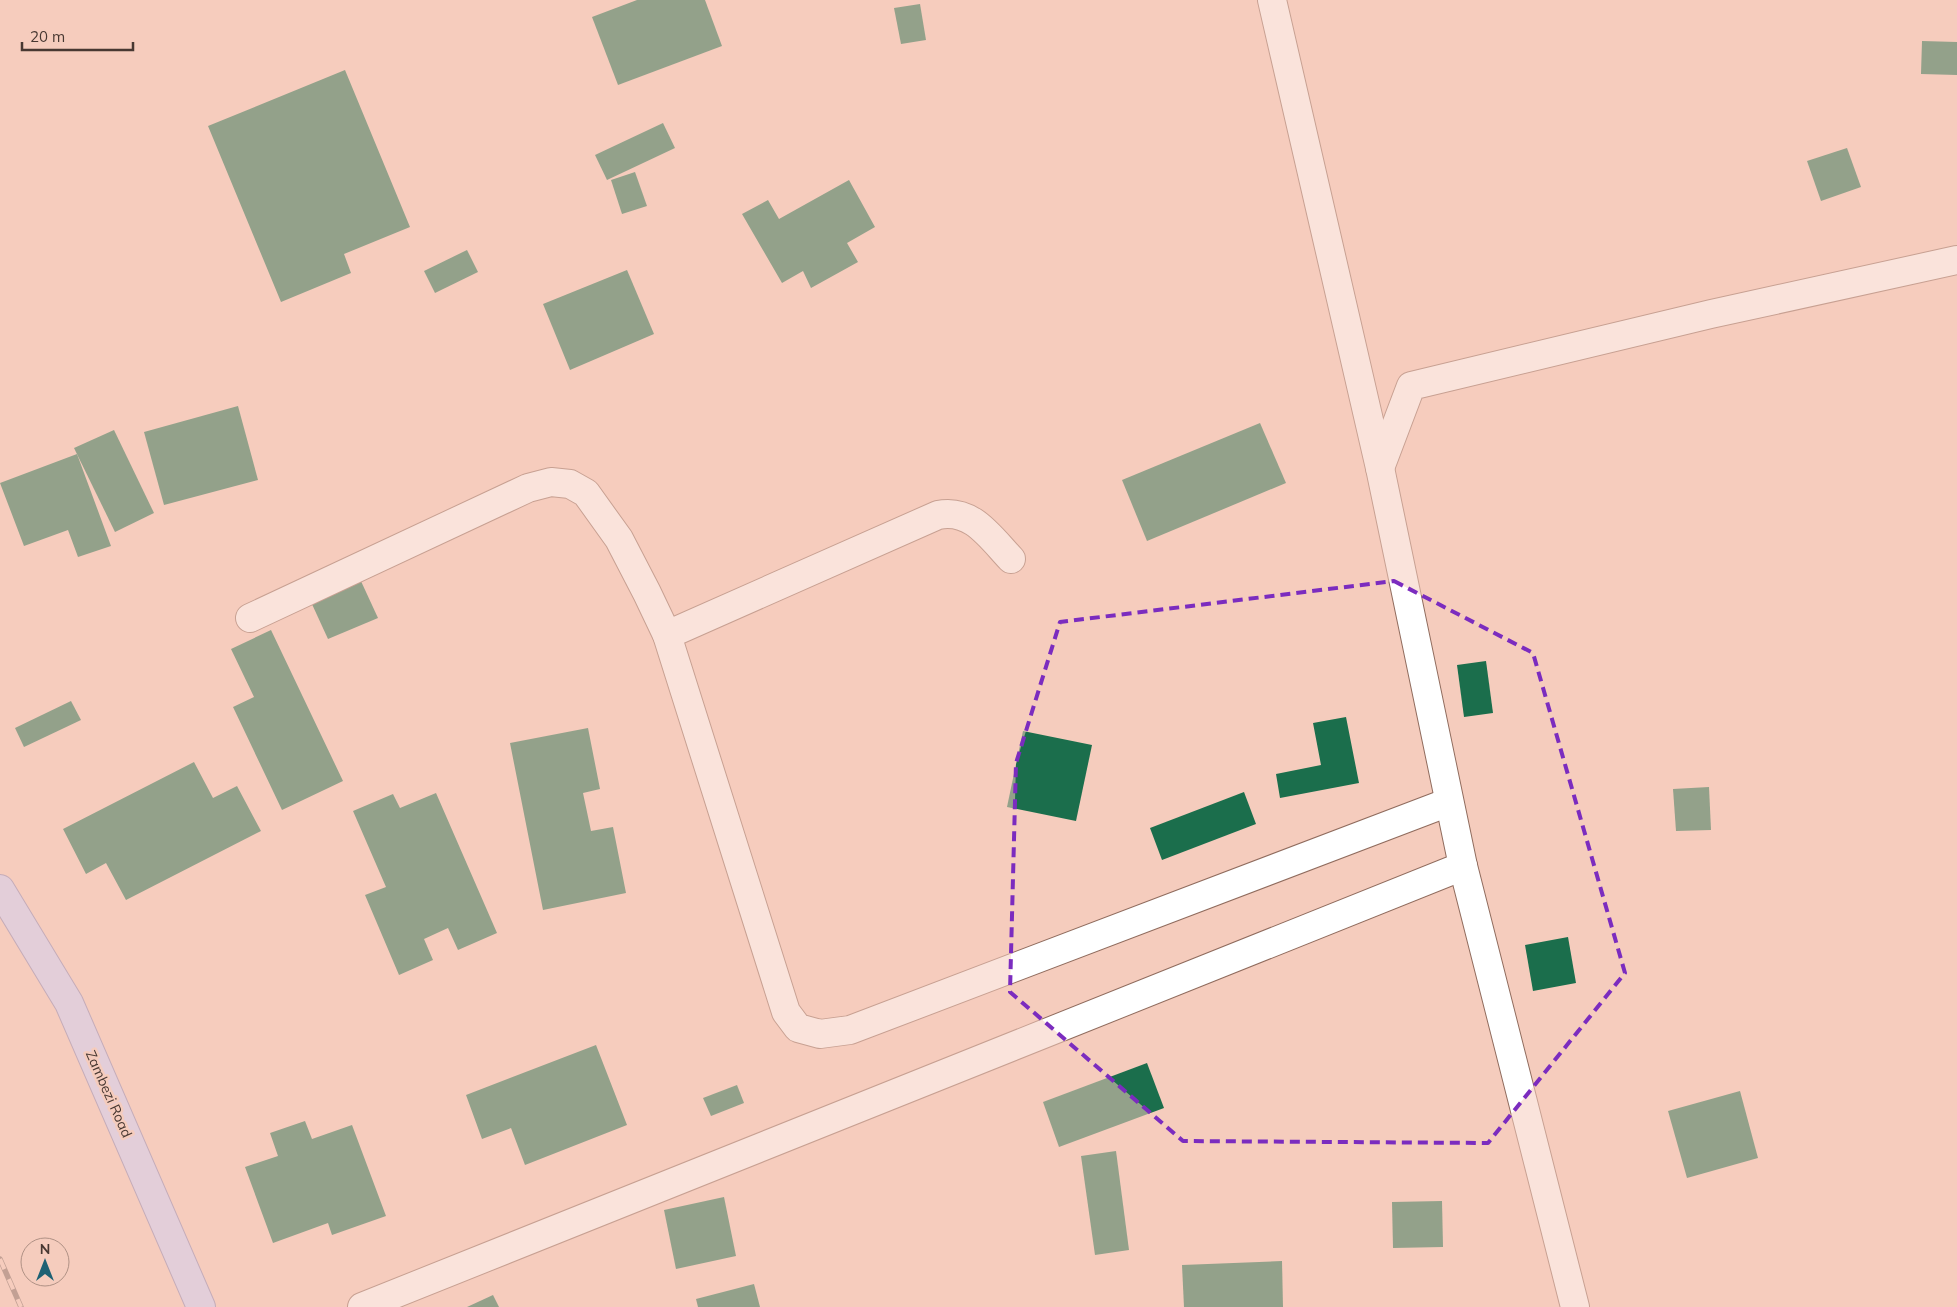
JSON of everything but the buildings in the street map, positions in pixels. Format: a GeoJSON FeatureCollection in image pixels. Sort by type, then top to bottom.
{"type":"FeatureCollection","features":[{"type":"Feature","properties":{"kind":"main road","name":"Zambezi Road"},"geometry":{"type":"LineString","coordinates":[[0,889],[69,1003],[201,1307]]}},
{"type":"Feature","properties":{"kind":"street"},"geometry":{"type":"LineString","coordinates":[[1272,0],[1380,468],[1463,866],[1575,1307]]}},
{"type":"Feature","properties":{"kind":"street"},"geometry":{"type":"LineString","coordinates":[[1380,468],[1411,386],[1711,314],[1957,260]]}},
{"type":"Feature","properties":{"kind":"street"},"geometry":{"type":"LineString","coordinates":[[250,618],[528,488],[551,482],[570,484],[586,493],[618,539],[668,636],[786,1012],[798,1028],[820,1034],[850,1030],[1449,802]]}},
{"type":"Feature","properties":{"kind":"street"},"geometry":{"type":"LineString","coordinates":[[668,636],[938,515],[951,512],[964,515],[975,522],[1011,559]]}},
{"type":"Feature","properties":{"kind":"street"},"geometry":{"type":"LineString","coordinates":[[362,1307],[1463,866]]}},
{"type":"Feature","properties":{"kind":"highlighted area"},"geometry":{"type":"Polygon","coordinates":[[[1394,581],[1533,653],[1625,973],[1488,1143],[1183,1141],[1010,992],[1016,763],[1060,622],[1394,581]]]}},
{"type":"Feature","properties":{"kind":"railway"},"geometry":{"type":"LineString","coordinates":[[0,1259],[21,1307]]}}]}
